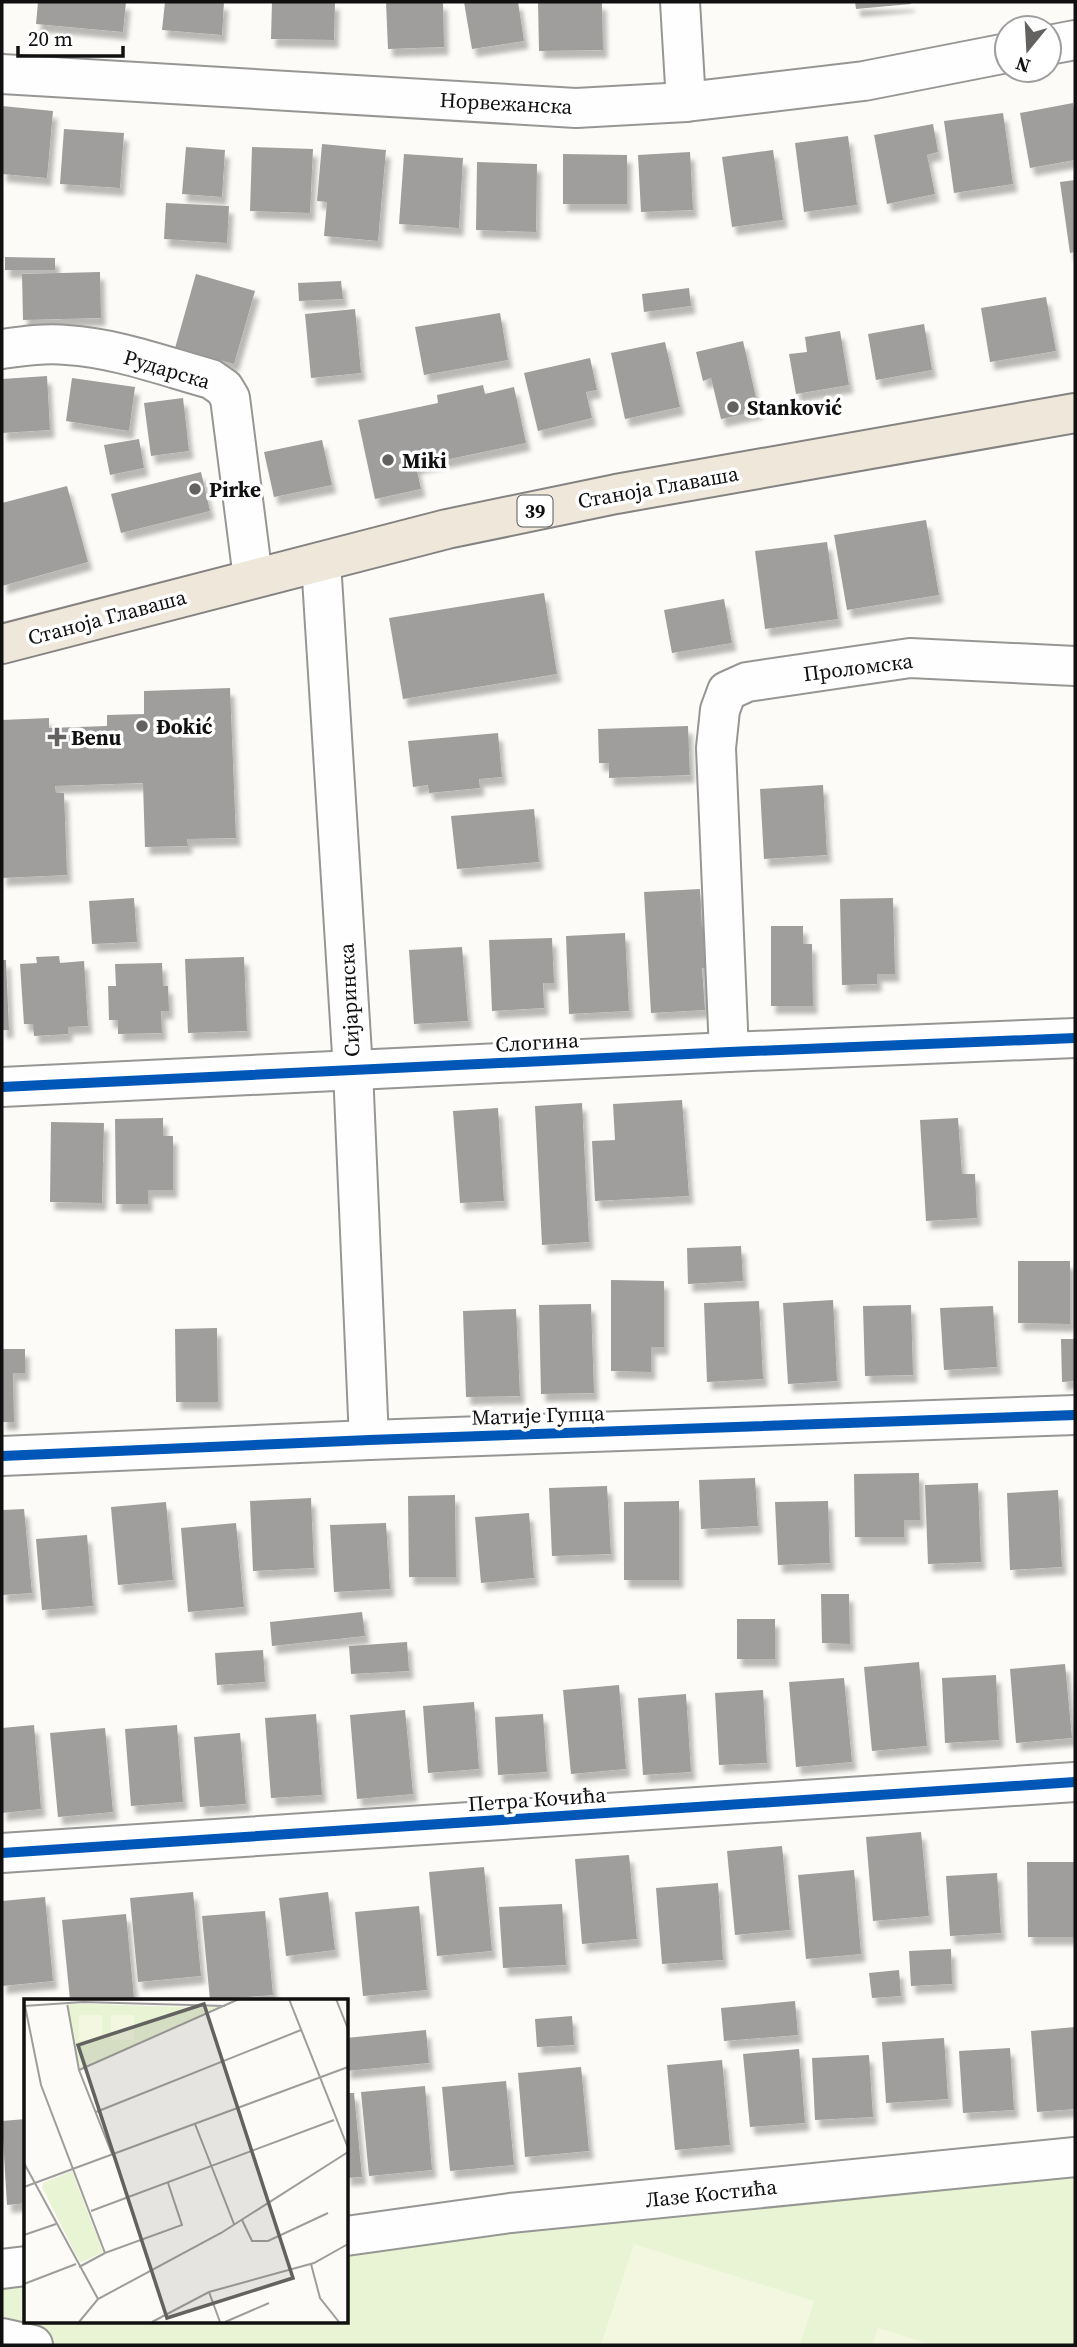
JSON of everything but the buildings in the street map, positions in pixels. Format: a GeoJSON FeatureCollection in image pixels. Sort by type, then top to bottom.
{"type":"FeatureCollection","features":[{"type":"Feature","properties":{"kind":"main road","name":"Станоја Главаша"},"geometry":{"type":"LineString","coordinates":[[2,644],[447,529],[615,494],[1075,413]]}},
{"type":"Feature","properties":{"kind":"street"},"geometry":{"type":"LineString","coordinates":[[680,2],[686,102]]}},
{"type":"Feature","properties":{"kind":"street","name":"Норвежанска"},"geometry":{"type":"LineString","coordinates":[[2,74],[576,108],[686,102],[864,81],[993,56]]}},
{"type":"Feature","properties":{"kind":"street","name":"Рударска"},"geometry":{"type":"LineString","coordinates":[[2,349],[39,344],[101,349],[211,379],[223,388],[230,398],[253,578]]}},
{"type":"Feature","properties":{"kind":"street","name":"Сијаринска"},"geometry":{"type":"LineString","coordinates":[[321,562],[353,1070],[369,1440]]}},
{"type":"Feature","properties":{"kind":"street","name":"Проломска"},"geometry":{"type":"LineString","coordinates":[[729,1052],[716,748],[720,710],[727,691],[747,682],[910,658],[1075,666]]}},
{"type":"Feature","properties":{"kind":"street","name":"Слогина"},"geometry":{"type":"LineString","coordinates":[[2,1087],[1075,1038]]}},
{"type":"Feature","properties":{"kind":"street","name":"Матије Гупца"},"geometry":{"type":"LineString","coordinates":[[2,1456],[1075,1415]]}},
{"type":"Feature","properties":{"kind":"street","name":"Петра Кочића"},"geometry":{"type":"LineString","coordinates":[[2,1853],[1075,1783]]}},
{"type":"Feature","properties":{"kind":"street","name":"Лазе Костића"},"geometry":{"type":"LineString","coordinates":[[348,2236],[510,2213],[1075,2157]]}},
{"type":"Feature","properties":{"kind":"street"},"geometry":{"type":"LineString","coordinates":[[2,2269],[24,2266]]}},
{"type":"Feature","properties":{"kind":"street"},"geometry":{"type":"LineString","coordinates":[[2,2338],[33,2345]]}},
{"type":"Feature","properties":{"kind":"green space"},"geometry":{"type":"Polygon","coordinates":[[[1075,2157],[1075,2345],[34,2345],[2,2338],[2,2269],[24,2266],[24,2322],[348,2322],[348,2236],[1075,2157]]]}},
{"type":"Feature","properties":{"kind":"green space"},"geometry":{"type":"Polygon","coordinates":[[[634,2244],[814,2301],[800,2345],[601,2345],[634,2244]]]}},
{"type":"Feature","properties":{"kind":"green space"},"geometry":{"type":"Polygon","coordinates":[[[878,2328],[933,2345],[872,2345],[878,2328]]]}},
{"type":"Feature","properties":{"kind":"cycle path"},"geometry":{"type":"LineString","coordinates":[[2,1087],[1075,1038]]}},
{"type":"Feature","properties":{"kind":"cycle path"},"geometry":{"type":"LineString","coordinates":[[2,1456],[1075,1415]]}},
{"type":"Feature","properties":{"kind":"cycle path"},"geometry":{"type":"LineString","coordinates":[[2,1853],[1075,1782]]}},
{"type":"Feature","properties":{"kind":"place","name":"Stanković"},"geometry":{"type":"Point","coordinates":[733,407]}},
{"type":"Feature","properties":{"kind":"place","name":"Miki"},"geometry":{"type":"Point","coordinates":[388,460]}},
{"type":"Feature","properties":{"kind":"place","name":"Pirke"},"geometry":{"type":"Point","coordinates":[195,489]}},
{"type":"Feature","properties":{"kind":"place","name":"Đokić"},"geometry":{"type":"Point","coordinates":[142,726]}},
{"type":"Feature","properties":{"kind":"place","name":"Benu"},"geometry":{"type":"Point","coordinates":[57,737]}}]}
